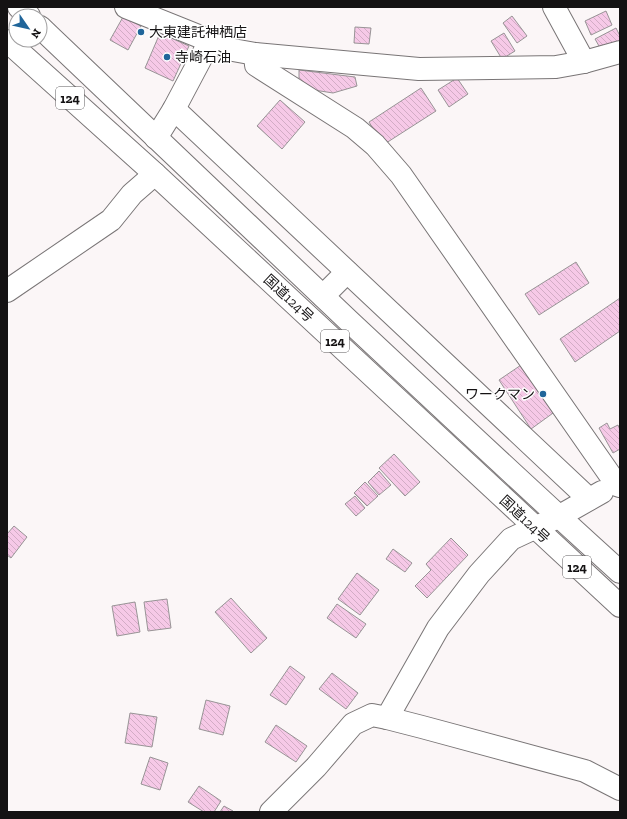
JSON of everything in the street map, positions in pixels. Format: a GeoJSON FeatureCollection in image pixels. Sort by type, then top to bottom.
{"type":"FeatureCollection","features":[{"type":"Feature","properties":{"kind":"main road"},"geometry":{"type":"LineString","coordinates":[[126,7],[233,50],[255,54],[418,69],[556,67],[584,62],[620,52]]}},
{"type":"Feature","properties":{"kind":"main road"},"geometry":{"type":"LineString","coordinates":[[554,7],[584,62]]}},
{"type":"Feature","properties":{"kind":"main road","name":"国道124号"},"geometry":{"type":"LineString","coordinates":[[48,35],[558,517],[620,572]]}},
{"type":"Feature","properties":{"kind":"main road","name":"国道124号"},"geometry":{"type":"LineString","coordinates":[[7,41],[155,174],[534,528],[620,606]]}},
{"type":"Feature","properties":{"kind":"main road"},"geometry":{"type":"LineString","coordinates":[[156,138],[174,109],[210,41]]}},
{"type":"Feature","properties":{"kind":"main road"},"geometry":{"type":"LineString","coordinates":[[255,54],[256,65],[356,128],[375,145],[401,176],[618,486],[589,499],[558,517],[511,539],[479,574],[438,628],[387,718]]}},
{"type":"Feature","properties":{"kind":"main road"},"geometry":{"type":"LineString","coordinates":[[174,109],[589,499]]}},
{"type":"Feature","properties":{"kind":"main road"},"geometry":{"type":"LineString","coordinates":[[7,291],[111,220],[132,194],[155,174]]}},
{"type":"Feature","properties":{"kind":"main road"},"geometry":{"type":"LineString","coordinates":[[323,296],[348,272]]}},
{"type":"Feature","properties":{"kind":"main road"},"geometry":{"type":"LineString","coordinates":[[271,812],[316,767],[354,724],[372,715],[585,771],[620,789]]}},
{"type":"Feature","properties":{"kind":"building"},"geometry":{"type":"Polygon","coordinates":[[[606,11],[612,25],[591,35],[585,21],[606,11]]]}},
{"type":"Feature","properties":{"kind":"building"},"geometry":{"type":"Polygon","coordinates":[[[512,16],[527,36],[517,43],[503,23],[512,16]]]}},
{"type":"Feature","properties":{"kind":"building"},"geometry":{"type":"Polygon","coordinates":[[[123,17],[141,26],[128,50],[110,40],[123,17]]]}},
{"type":"Feature","properties":{"kind":"building"},"geometry":{"type":"Polygon","coordinates":[[[355,27],[371,28],[369,44],[354,43],[355,27]]]}},
{"type":"Feature","properties":{"kind":"building"},"geometry":{"type":"Polygon","coordinates":[[[616,28],[620,36],[620,44],[603,53],[595,39],[616,28]]]}},
{"type":"Feature","properties":{"kind":"building","name":"寺崎石油"},"geometry":{"type":"Polygon","coordinates":[[[160,33],[189,46],[173,81],[145,68],[160,33]]]}},
{"type":"Feature","properties":{"kind":"building"},"geometry":{"type":"Polygon","coordinates":[[[504,33],[515,51],[502,59],[491,41],[504,33]]]}},
{"type":"Feature","properties":{"kind":"building"},"geometry":{"type":"Polygon","coordinates":[[[299,70],[355,77],[357,86],[333,93],[314,90],[299,81],[299,70]]]}},
{"type":"Feature","properties":{"kind":"building"},"geometry":{"type":"Polygon","coordinates":[[[457,78],[468,94],[449,107],[438,90],[457,78]]]}},
{"type":"Feature","properties":{"kind":"building"},"geometry":{"type":"Polygon","coordinates":[[[421,88],[436,111],[383,145],[369,122],[421,88]]]}},
{"type":"Feature","properties":{"kind":"building"},"geometry":{"type":"Polygon","coordinates":[[[280,100],[305,122],[282,149],[257,126],[280,100]]]}},
{"type":"Feature","properties":{"kind":"building"},"geometry":{"type":"Polygon","coordinates":[[[576,262],[589,283],[539,315],[525,294],[576,262]]]}},
{"type":"Feature","properties":{"kind":"building"},"geometry":{"type":"Polygon","coordinates":[[[620,298],[620,331],[575,362],[560,339],[620,298]]]}},
{"type":"Feature","properties":{"kind":"building"},"geometry":{"type":"Polygon","coordinates":[[[527,361],[560,408],[531,429],[499,380],[527,361]]]}},
{"type":"Feature","properties":{"kind":"building"},"geometry":{"type":"Polygon","coordinates":[[[607,423],[610,429],[618,425],[620,430],[620,449],[613,453],[599,428],[607,423]]]}},
{"type":"Feature","properties":{"kind":"building"},"geometry":{"type":"Polygon","coordinates":[[[394,454],[420,482],[405,496],[379,468],[394,454]]]}},
{"type":"Feature","properties":{"kind":"building"},"geometry":{"type":"Polygon","coordinates":[[[379,471],[391,485],[379,495],[368,482],[379,471]]]}},
{"type":"Feature","properties":{"kind":"building"},"geometry":{"type":"Polygon","coordinates":[[[365,482],[378,496],[367,506],[354,493],[365,482]]]}},
{"type":"Feature","properties":{"kind":"building"},"geometry":{"type":"Polygon","coordinates":[[[355,496],[365,508],[356,516],[345,504],[355,496]]]}},
{"type":"Feature","properties":{"kind":"building"},"geometry":{"type":"Polygon","coordinates":[[[14,526],[27,537],[11,558],[7,555],[7,534],[14,526]]]}},
{"type":"Feature","properties":{"kind":"building"},"geometry":{"type":"Polygon","coordinates":[[[451,538],[468,555],[427,598],[415,586],[431,570],[426,564],[451,538]]]}},
{"type":"Feature","properties":{"kind":"building"},"geometry":{"type":"Polygon","coordinates":[[[393,549],[412,563],[405,572],[386,559],[393,549]]]}},
{"type":"Feature","properties":{"kind":"building"},"geometry":{"type":"Polygon","coordinates":[[[357,573],[379,590],[360,615],[338,599],[357,573]]]}},
{"type":"Feature","properties":{"kind":"building"},"geometry":{"type":"Polygon","coordinates":[[[231,598],[267,638],[251,653],[215,612],[231,598]]]}},
{"type":"Feature","properties":{"kind":"building"},"geometry":{"type":"Polygon","coordinates":[[[167,599],[171,628],[148,631],[144,602],[167,599]]]}},
{"type":"Feature","properties":{"kind":"building"},"geometry":{"type":"Polygon","coordinates":[[[135,602],[140,632],[117,636],[112,606],[135,602]]]}},
{"type":"Feature","properties":{"kind":"building"},"geometry":{"type":"Polygon","coordinates":[[[337,604],[366,624],[356,638],[327,618],[337,604]]]}},
{"type":"Feature","properties":{"kind":"building"},"geometry":{"type":"Polygon","coordinates":[[[290,666],[305,677],[286,705],[270,695],[290,666]]]}},
{"type":"Feature","properties":{"kind":"building"},"geometry":{"type":"Polygon","coordinates":[[[332,673],[358,693],[346,709],[319,689],[332,673]]]}},
{"type":"Feature","properties":{"kind":"building"},"geometry":{"type":"Polygon","coordinates":[[[206,700],[230,706],[223,735],[199,729],[206,700]]]}},
{"type":"Feature","properties":{"kind":"building"},"geometry":{"type":"Polygon","coordinates":[[[130,713],[157,717],[152,747],[125,743],[130,713]]]}},
{"type":"Feature","properties":{"kind":"building"},"geometry":{"type":"Polygon","coordinates":[[[276,725],[307,746],[296,762],[265,742],[276,725]]]}},
{"type":"Feature","properties":{"kind":"building"},"geometry":{"type":"Polygon","coordinates":[[[150,757],[168,763],[160,790],[141,784],[150,757]]]}},
{"type":"Feature","properties":{"kind":"building"},"geometry":{"type":"Polygon","coordinates":[[[199,786],[221,801],[214,812],[204,812],[188,802],[199,786]]]}},
{"type":"Feature","properties":{"kind":"building"},"geometry":{"type":"Polygon","coordinates":[[[224,806],[233,811],[220,812],[224,806]]]}},
{"type":"Feature","properties":{"kind":"place","name":"大東建託神栖店"},"geometry":{"type":"Point","coordinates":[141,32]}},
{"type":"Feature","properties":{"kind":"place","name":"寺崎石油"},"geometry":{"type":"Point","coordinates":[167,57]}},
{"type":"Feature","properties":{"kind":"place","name":"ワークマン"},"geometry":{"type":"Point","coordinates":[543,394]}}]}
